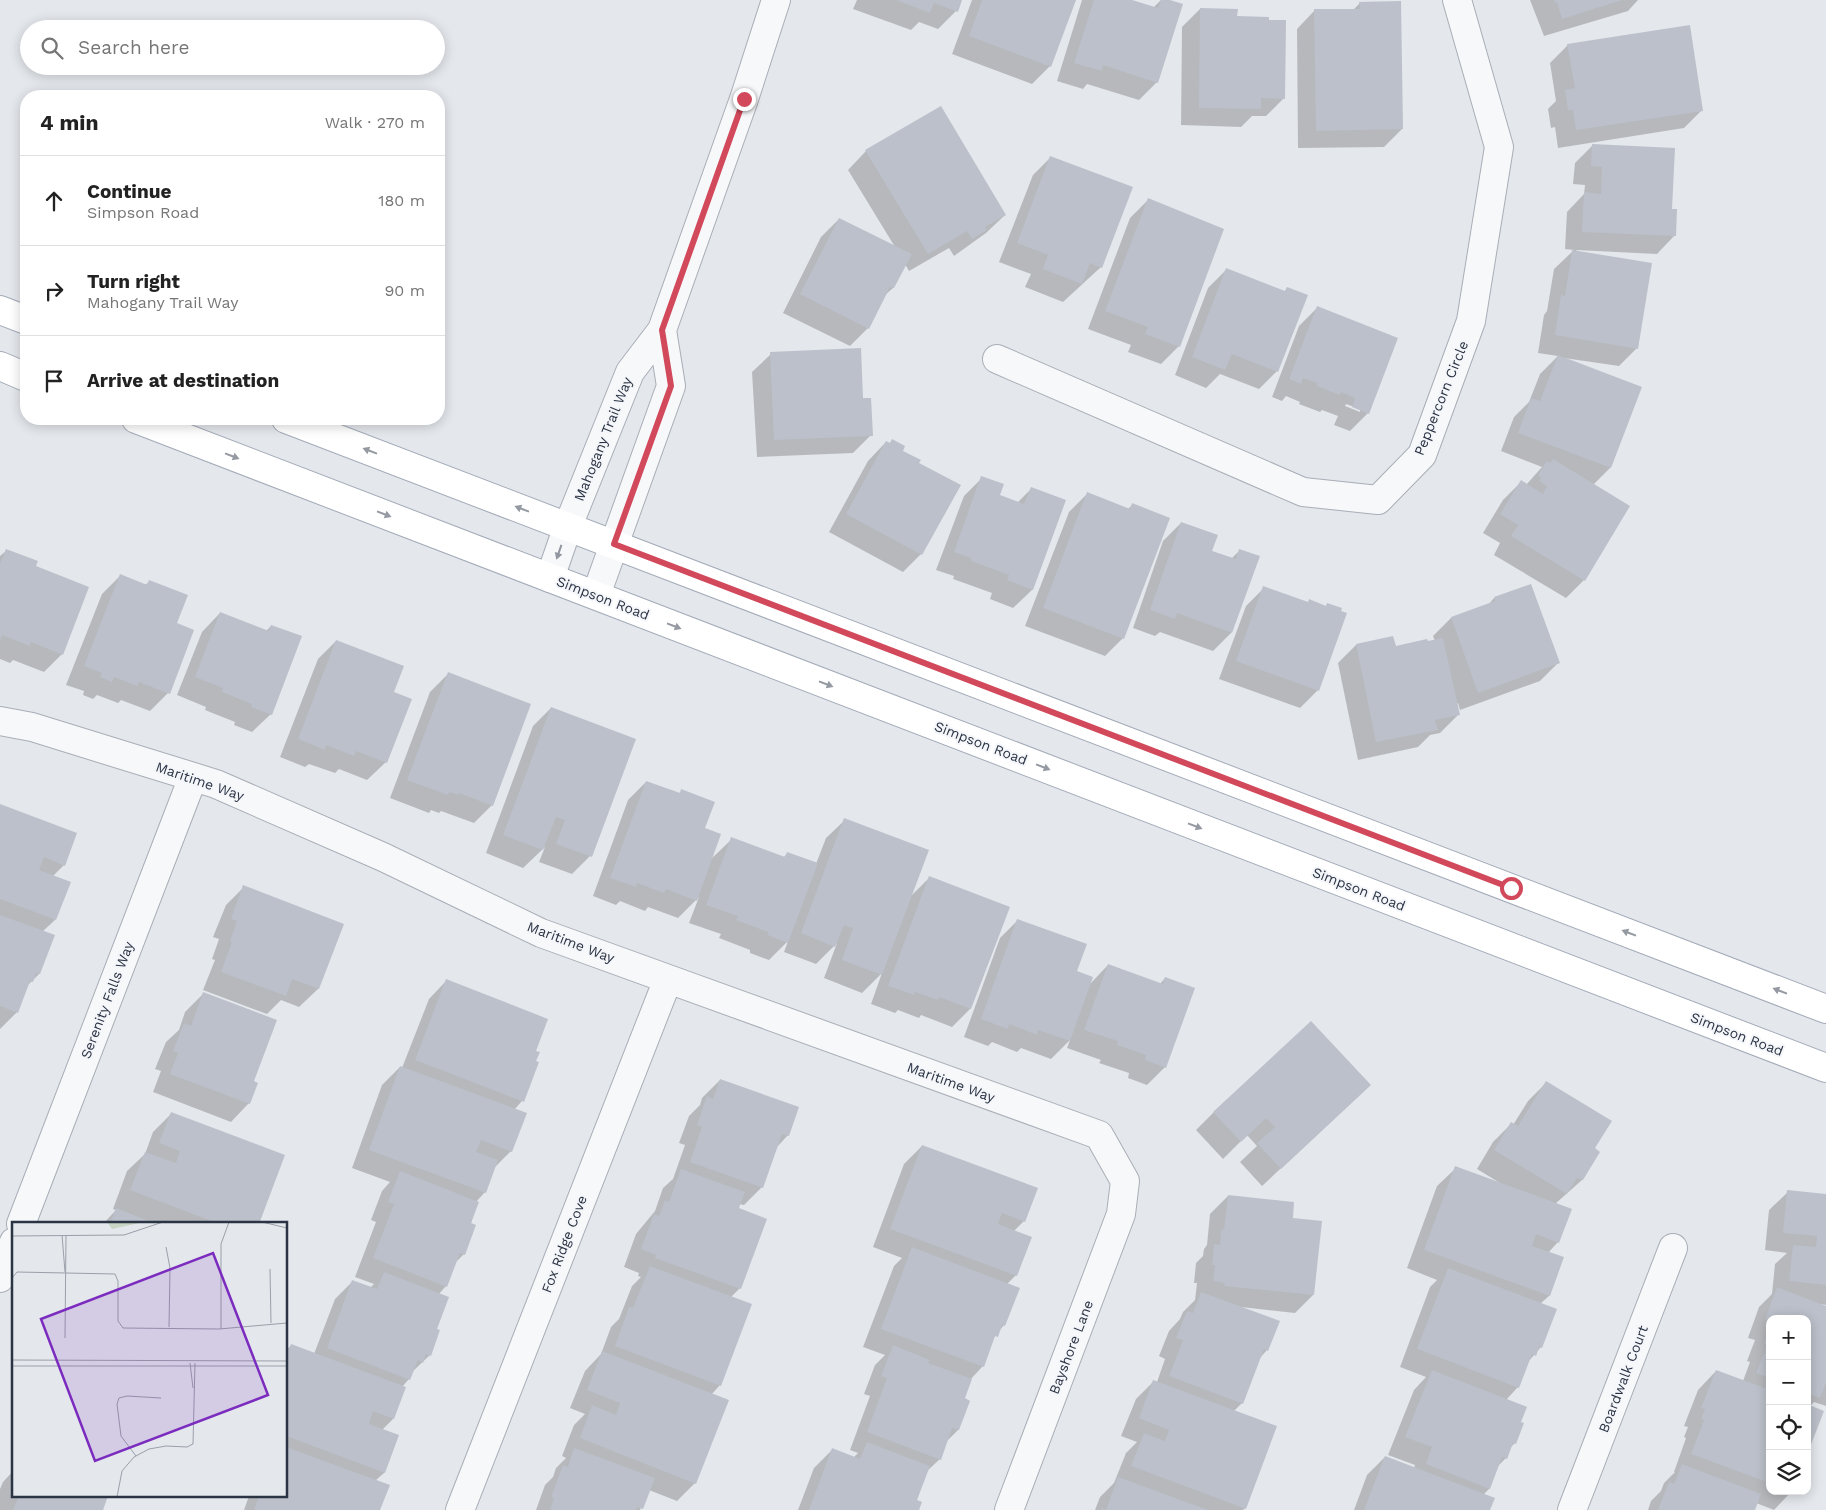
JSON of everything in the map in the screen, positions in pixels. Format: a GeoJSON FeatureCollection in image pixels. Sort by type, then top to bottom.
{"type":"FeatureCollection","features":[{"type":"Feature","properties":{"kind":"main road"},"geometry":{"type":"LineString","coordinates":[[0,310],[20,318]]}},
{"type":"Feature","properties":{"kind":"main road"},"geometry":{"type":"LineString","coordinates":[[0,366],[20,374]]}},
{"type":"Feature","properties":{"kind":"main road","name":"Simpson Road"},"geometry":{"type":"LineString","coordinates":[[152,425],[1826,1068]]}},
{"type":"Feature","properties":{"kind":"main road"},"geometry":{"type":"LineString","coordinates":[[302,425],[1826,1009]]}},
{"type":"Feature","properties":{"kind":"street","name":"Mahogany Trail Way"},"geometry":{"type":"LineString","coordinates":[[550,578],[568,526],[630,372],[662,330],[744,99],[776,0]]}},
{"type":"Feature","properties":{"kind":"street","name":"Peppercorn Circle"},"geometry":{"type":"LineString","coordinates":[[997,359],[1303,492],[1378,500],[1422,455],[1471,321],[1499,146],[1457,0]]}},
{"type":"Feature","properties":{"kind":"street","name":"Mahogany Trail Way"},"geometry":{"type":"LineString","coordinates":[[596,596],[671,386],[662,330]]}},
{"type":"Feature","properties":{"kind":"street","name":"Maritime Way"},"geometry":{"type":"LineString","coordinates":[[0,721],[32,728],[216,784],[383,857],[541,933],[1098,1136],[1125,1181]]}},
{"type":"Feature","properties":{"kind":"street","name":"Serenity Falls Way"},"geometry":{"type":"LineString","coordinates":[[22,1222],[193,777]]}},
{"type":"Feature","properties":{"kind":"street","name":"Fox Ridge Cove"},"geometry":{"type":"LineString","coordinates":[[460,1510],[668,979]]}},
{"type":"Feature","properties":{"kind":"street","name":"Bayshore Lane"},"geometry":{"type":"LineString","coordinates":[[1010,1510],[1121,1214],[1125,1181]]}},
{"type":"Feature","properties":{"kind":"street"},"geometry":{"type":"LineString","coordinates":[[0,1278],[12,1247]]}},
{"type":"Feature","properties":{"kind":"street","name":"Boardwalk Court"},"geometry":{"type":"LineString","coordinates":[[1572,1510],[1673,1248]]}},
{"type":"Feature","properties":{"kind":"building"},"geometry":{"type":"Polygon","coordinates":[[[896,0],[962,0],[958,12],[934,3],[930,13],[896,0]]]}},
{"type":"Feature","properties":{"kind":"building"},"geometry":{"type":"Polygon","coordinates":[[[982,0],[1076,0],[1051,67],[969,36],[982,0]]]}},
{"type":"Feature","properties":{"kind":"building"},"geometry":{"type":"Polygon","coordinates":[[[1094,0],[1132,0],[1158,8],[1161,0],[1170,0],[1183,4],[1158,83],[1103,65],[1102,71],[1074,63],[1094,0]]]}},
{"type":"Feature","properties":{"kind":"building"},"geometry":{"type":"Polygon","coordinates":[[[1554,0],[1622,0],[1562,19],[1557,2],[1555,3],[1554,0]]]}},
{"type":"Feature","properties":{"kind":"building"},"geometry":{"type":"Polygon","coordinates":[[[1401,1],[1403,129],[1316,131],[1314,9],[1360,9],[1359,2],[1401,1]]]}},
{"type":"Feature","properties":{"kind":"building"},"geometry":{"type":"Polygon","coordinates":[[[1200,8],[1238,9],[1237,16],[1269,17],[1269,20],[1286,20],[1285,99],[1261,98],[1261,109],[1199,108],[1200,8]]]}},
{"type":"Feature","properties":{"kind":"building"},"geometry":{"type":"Polygon","coordinates":[[[1690,25],[1703,111],[1576,130],[1573,110],[1568,110],[1565,90],[1575,88],[1567,44],[1690,25]]]}},
{"type":"Feature","properties":{"kind":"building"},"geometry":{"type":"Polygon","coordinates":[[[941,106],[1006,215],[985,227],[987,230],[972,239],[967,231],[928,254],[865,150],[941,106]]]}},
{"type":"Feature","properties":{"kind":"building"},"geometry":{"type":"Polygon","coordinates":[[[1592,144],[1675,148],[1672,209],[1677,209],[1676,236],[1582,232],[1584,192],[1601,194],[1602,167],[1591,166],[1592,144]]]}},
{"type":"Feature","properties":{"kind":"building"},"geometry":{"type":"Polygon","coordinates":[[[1050,156],[1133,187],[1102,268],[1090,263],[1082,284],[1043,269],[1048,255],[1017,243],[1050,156]]]}},
{"type":"Feature","properties":{"kind":"building"},"geometry":{"type":"Polygon","coordinates":[[[1148,198],[1224,229],[1180,347],[1145,334],[1148,327],[1105,311],[1148,198]]]}},
{"type":"Feature","properties":{"kind":"building"},"geometry":{"type":"Polygon","coordinates":[[[839,218],[912,254],[894,288],[890,287],[869,329],[800,294],[839,218]]]}},
{"type":"Feature","properties":{"kind":"building"},"geometry":{"type":"Polygon","coordinates":[[[1572,250],[1652,263],[1638,349],[1555,335],[1561,295],[1565,296],[1572,250]]]}},
{"type":"Feature","properties":{"kind":"building"},"geometry":{"type":"Polygon","coordinates":[[[1226,268],[1285,291],[1287,287],[1308,295],[1278,372],[1232,354],[1225,370],[1192,357],[1226,268]]]}},
{"type":"Feature","properties":{"kind":"building"},"geometry":{"type":"Polygon","coordinates":[[[1317,306],[1398,338],[1369,414],[1352,407],[1355,398],[1341,392],[1340,395],[1303,378],[1301,384],[1289,379],[1317,306]]]}},
{"type":"Feature","properties":{"kind":"building"},"geometry":{"type":"Polygon","coordinates":[[[861,348],[863,398],[871,398],[873,436],[774,440],[770,352],[861,348]]]}},
{"type":"Feature","properties":{"kind":"building"},"geometry":{"type":"Polygon","coordinates":[[[1558,355],[1642,387],[1611,468],[1518,433],[1531,398],[1540,401],[1558,355]]]}},
{"type":"Feature","properties":{"kind":"building"},"geometry":{"type":"Polygon","coordinates":[[[892,439],[905,446],[903,451],[921,460],[919,463],[961,485],[922,555],[846,514],[886,441],[890,443],[892,439]]]}},
{"type":"Feature","properties":{"kind":"building"},"geometry":{"type":"Polygon","coordinates":[[[1553,459],[1630,506],[1585,581],[1511,536],[1518,525],[1500,514],[1521,480],[1543,494],[1547,486],[1539,481],[1541,478],[1538,475],[1547,461],[1550,463],[1553,459]]]}},
{"type":"Feature","properties":{"kind":"building"},"geometry":{"type":"Polygon","coordinates":[[[981,476],[1004,484],[1000,495],[1024,504],[1031,487],[1066,500],[1033,590],[1007,580],[1009,575],[971,561],[971,558],[954,552],[981,476]]]}},
{"type":"Feature","properties":{"kind":"building"},"geometry":{"type":"Polygon","coordinates":[[[1087,492],[1130,509],[1132,503],[1170,518],[1124,639],[1043,608],[1087,492]]]}},
{"type":"Feature","properties":{"kind":"building"},"geometry":{"type":"Polygon","coordinates":[[[1181,522],[1218,535],[1212,551],[1236,559],[1239,549],[1260,556],[1232,633],[1177,613],[1175,619],[1150,610],[1181,522]]]}},
{"type":"Feature","properties":{"kind":"building"},"geometry":{"type":"Polygon","coordinates":[[[6,549],[38,561],[36,566],[89,587],[63,655],[31,642],[30,646],[2,635],[0,641],[0,564],[6,549]]]}},
{"type":"Feature","properties":{"kind":"building"},"geometry":{"type":"Polygon","coordinates":[[[120,574],[147,585],[149,580],[188,595],[177,623],[194,630],[170,694],[139,682],[137,686],[114,677],[112,682],[100,677],[102,673],[84,666],[120,574]]]}},
{"type":"Feature","properties":{"kind":"building"},"geometry":{"type":"Polygon","coordinates":[[[1531,584],[1560,663],[1478,693],[1451,617],[1495,601],[1494,597],[1531,584]]]}},
{"type":"Feature","properties":{"kind":"building"},"geometry":{"type":"Polygon","coordinates":[[[1263,586],[1308,602],[1309,599],[1326,606],[1327,603],[1342,608],[1341,611],[1347,613],[1319,691],[1236,661],[1263,586]]]}},
{"type":"Feature","properties":{"kind":"building"},"geometry":{"type":"Polygon","coordinates":[[[220,612],[269,631],[271,625],[302,636],[272,715],[251,707],[252,704],[222,692],[223,688],[195,677],[220,612]]]}},
{"type":"Feature","properties":{"kind":"building"},"geometry":{"type":"Polygon","coordinates":[[[1393,636],[1396,646],[1427,639],[1428,641],[1443,638],[1460,715],[1435,720],[1438,730],[1376,742],[1356,644],[1393,636]]]}},
{"type":"Feature","properties":{"kind":"building"},"geometry":{"type":"Polygon","coordinates":[[[336,640],[404,666],[394,692],[412,699],[387,763],[356,751],[354,756],[326,745],[325,750],[298,739],[336,640]]]}},
{"type":"Feature","properties":{"kind":"building"},"geometry":{"type":"Polygon","coordinates":[[[448,672],[531,704],[493,806],[459,793],[458,795],[449,792],[448,795],[407,780],[448,672]]]}},
{"type":"Feature","properties":{"kind":"building"},"geometry":{"type":"Polygon","coordinates":[[[551,707],[636,739],[592,857],[556,844],[565,820],[556,817],[543,850],[503,835],[551,707]]]}},
{"type":"Feature","properties":{"kind":"building"},"geometry":{"type":"Polygon","coordinates":[[[646,781],[680,793],[681,789],[715,802],[705,828],[721,834],[697,901],[666,889],[664,893],[637,883],[636,887],[610,878],[646,781]]]}},
{"type":"Feature","properties":{"kind":"building"},"geometry":{"type":"Polygon","coordinates":[[[0,804],[77,833],[65,866],[44,857],[39,870],[71,882],[56,920],[0,899],[0,804]]]}},
{"type":"Feature","properties":{"kind":"building"},"geometry":{"type":"Polygon","coordinates":[[[844,818],[929,850],[882,975],[842,960],[853,928],[844,925],[835,947],[801,933],[844,818]]]}},
{"type":"Feature","properties":{"kind":"building"},"geometry":{"type":"Polygon","coordinates":[[[731,837],[785,857],[787,852],[818,863],[788,943],[768,935],[768,932],[736,920],[738,916],[706,905],[731,837]]]}},
{"type":"Feature","properties":{"kind":"building"},"geometry":{"type":"Polygon","coordinates":[[[929,876],[1010,907],[971,1009],[939,997],[938,1000],[915,992],[914,995],[888,986],[929,876]]]}},
{"type":"Feature","properties":{"kind":"building"},"geometry":{"type":"Polygon","coordinates":[[[243,885],[344,924],[319,989],[292,979],[286,996],[221,972],[232,942],[230,941],[237,921],[231,919],[243,885]]]}},
{"type":"Feature","properties":{"kind":"building"},"geometry":{"type":"Polygon","coordinates":[[[0,915],[55,935],[40,974],[36,973],[33,982],[30,981],[18,1013],[0,1006],[0,915]]]}},
{"type":"Feature","properties":{"kind":"building"},"geometry":{"type":"Polygon","coordinates":[[[1017,919],[1087,944],[1077,971],[1093,977],[1070,1041],[1038,1030],[1037,1035],[1009,1024],[1008,1029],[981,1019],[1017,919]]]}},
{"type":"Feature","properties":{"kind":"building"},"geometry":{"type":"Polygon","coordinates":[[[1108,964],[1163,984],[1165,977],[1195,988],[1166,1068],[1145,1060],[1146,1055],[1117,1045],[1118,1041],[1084,1030],[1108,964]]]}},
{"type":"Feature","properties":{"kind":"building"},"geometry":{"type":"Polygon","coordinates":[[[446,979],[548,1019],[536,1051],[540,1052],[536,1061],[539,1062],[524,1102],[415,1060],[446,979]]]}},
{"type":"Feature","properties":{"kind":"building"},"geometry":{"type":"Polygon","coordinates":[[[203,992],[277,1020],[254,1081],[258,1083],[250,1104],[170,1074],[178,1053],[173,1051],[184,1023],[191,1026],[203,992]]]}},
{"type":"Feature","properties":{"kind":"building"},"geometry":{"type":"Polygon","coordinates":[[[1311,1021],[1371,1085],[1281,1169],[1257,1143],[1275,1127],[1266,1118],[1241,1142],[1213,1112],[1311,1021]]]}},
{"type":"Feature","properties":{"kind":"building"},"geometry":{"type":"Polygon","coordinates":[[[400,1066],[527,1113],[512,1152],[481,1140],[476,1152],[498,1160],[486,1193],[369,1150],[400,1066]]]}},
{"type":"Feature","properties":{"kind":"building"},"geometry":{"type":"Polygon","coordinates":[[[720,1079],[799,1107],[789,1136],[782,1134],[763,1188],[690,1162],[702,1127],[697,1125],[707,1096],[713,1099],[720,1079]]]}},
{"type":"Feature","properties":{"kind":"building"},"geometry":{"type":"Polygon","coordinates":[[[1546,1081],[1612,1121],[1595,1148],[1600,1152],[1583,1180],[1577,1178],[1567,1194],[1494,1150],[1511,1122],[1518,1126],[1546,1081]]]}},
{"type":"Feature","properties":{"kind":"building"},"geometry":{"type":"Polygon","coordinates":[[[171,1112],[285,1155],[260,1222],[214,1222],[130,1190],[145,1152],[176,1163],[180,1151],[159,1143],[171,1112]]]}},
{"type":"Feature","properties":{"kind":"building"},"geometry":{"type":"Polygon","coordinates":[[[922,1145],[1038,1188],[1025,1222],[1002,1213],[998,1224],[1032,1237],[1017,1276],[890,1229],[922,1145]]]}},
{"type":"Feature","properties":{"kind":"building"},"geometry":{"type":"Polygon","coordinates":[[[1455,1166],[1572,1209],[1559,1243],[1536,1234],[1532,1246],[1564,1257],[1550,1296],[1424,1250],[1455,1166]]]}},
{"type":"Feature","properties":{"kind":"building"},"geometry":{"type":"Polygon","coordinates":[[[681,1169],[745,1192],[739,1208],[767,1219],[741,1289],[655,1258],[656,1255],[641,1249],[654,1214],[659,1216],[665,1200],[669,1202],[681,1169]]]}},
{"type":"Feature","properties":{"kind":"building"},"geometry":{"type":"Polygon","coordinates":[[[400,1171],[479,1202],[471,1223],[476,1225],[465,1255],[460,1253],[447,1287],[373,1258],[394,1204],[388,1202],[400,1171]]]}},
{"type":"Feature","properties":{"kind":"building"},"geometry":{"type":"Polygon","coordinates":[[[1787,1190],[1826,1194],[1826,1285],[1789,1281],[1793,1245],[1816,1247],[1817,1236],[1783,1233],[1787,1190]]]}},
{"type":"Feature","properties":{"kind":"building"},"geometry":{"type":"Polygon","coordinates":[[[1228,1195],[1294,1202],[1293,1218],[1322,1221],[1314,1295],[1224,1286],[1225,1283],[1213,1281],[1215,1265],[1212,1265],[1214,1244],[1220,1245],[1221,1229],[1224,1230],[1228,1195]]]}},
{"type":"Feature","properties":{"kind":"building"},"geometry":{"type":"Polygon","coordinates":[[[116,1208],[151,1222],[111,1222],[116,1208]]]}},
{"type":"Feature","properties":{"kind":"building"},"geometry":{"type":"Polygon","coordinates":[[[912,1247],[1020,1288],[1005,1326],[1002,1325],[998,1337],[995,1336],[984,1367],[881,1329],[912,1247]]]}},
{"type":"Feature","properties":{"kind":"building"},"geometry":{"type":"Polygon","coordinates":[[[650,1266],[752,1304],[721,1386],[615,1346],[629,1307],[633,1308],[650,1266]]]}},
{"type":"Feature","properties":{"kind":"building"},"geometry":{"type":"Polygon","coordinates":[[[1448,1268],[1557,1309],[1542,1348],[1539,1347],[1536,1356],[1532,1354],[1519,1388],[1417,1349],[1448,1268]]]}},
{"type":"Feature","properties":{"kind":"building"},"geometry":{"type":"Polygon","coordinates":[[[384,1272],[449,1297],[437,1329],[440,1330],[431,1356],[426,1354],[423,1363],[418,1360],[410,1380],[327,1348],[352,1280],[377,1289],[384,1272]]]}},
{"type":"Feature","properties":{"kind":"building"},"geometry":{"type":"Polygon","coordinates":[[[1777,1287],[1826,1306],[1826,1382],[1820,1398],[1811,1395],[1811,1315],[1767,1315],[1777,1287]]]}},
{"type":"Feature","properties":{"kind":"building"},"geometry":{"type":"Polygon","coordinates":[[[1201,1292],[1280,1321],[1268,1351],[1264,1349],[1243,1404],[1169,1376],[1183,1340],[1176,1338],[1187,1311],[1193,1313],[1201,1292]]]}},
{"type":"Feature","properties":{"kind":"building"},"geometry":{"type":"Polygon","coordinates":[[[291,1344],[406,1387],[394,1419],[373,1411],[369,1424],[399,1435],[385,1473],[288,1437],[288,1352],[291,1344]]]}},
{"type":"Feature","properties":{"kind":"building"},"geometry":{"type":"Polygon","coordinates":[[[893,1345],[930,1360],[928,1363],[972,1379],[965,1398],[970,1401],[959,1430],[952,1428],[941,1460],[867,1432],[887,1378],[881,1376],[893,1345]]]}},
{"type":"Feature","properties":{"kind":"building"},"geometry":{"type":"Polygon","coordinates":[[[1766,1349],[1766,1377],[1756,1373],[1766,1349]]]}},
{"type":"Feature","properties":{"kind":"building"},"geometry":{"type":"Polygon","coordinates":[[[602,1351],[729,1400],[696,1484],[580,1438],[592,1405],[616,1415],[620,1403],[587,1390],[602,1351]]]}},
{"type":"Feature","properties":{"kind":"building"},"geometry":{"type":"Polygon","coordinates":[[[1432,1370],[1527,1407],[1521,1422],[1524,1423],[1516,1444],[1513,1443],[1507,1459],[1502,1457],[1490,1489],[1426,1464],[1432,1447],[1405,1437],[1432,1370]]]}},
{"type":"Feature","properties":{"kind":"building"},"geometry":{"type":"Polygon","coordinates":[[[1716,1370],[1766,1389],[1766,1482],[1691,1454],[1704,1420],[1701,1419],[1705,1409],[1701,1408],[1716,1370]]]}},
{"type":"Feature","properties":{"kind":"building"},"geometry":{"type":"Polygon","coordinates":[[[1153,1380],[1277,1426],[1246,1509],[1131,1466],[1144,1433],[1165,1441],[1169,1430],[1139,1418],[1153,1380]]]}},
{"type":"Feature","properties":{"kind":"building"},"geometry":{"type":"Polygon","coordinates":[[[1811,1406],[1824,1411],[1811,1445],[1811,1406]]]}},
{"type":"Feature","properties":{"kind":"building"},"geometry":{"type":"Polygon","coordinates":[[[867,1442],[930,1466],[917,1500],[922,1502],[919,1510],[809,1510],[832,1448],[860,1459],[867,1442]]]}},
{"type":"Feature","properties":{"kind":"building"},"geometry":{"type":"Polygon","coordinates":[[[288,1448],[390,1485],[380,1510],[254,1510],[258,1498],[288,1498],[288,1448]]]}},
{"type":"Feature","properties":{"kind":"building"},"geometry":{"type":"Polygon","coordinates":[[[574,1448],[655,1478],[643,1509],[637,1507],[636,1510],[550,1510],[554,1498],[551,1497],[563,1465],[568,1467],[574,1448]]]}},
{"type":"Feature","properties":{"kind":"building"},"geometry":{"type":"Polygon","coordinates":[[[1385,1456],[1495,1498],[1490,1510],[1364,1510],[1385,1456]]]}},
{"type":"Feature","properties":{"kind":"building"},"geometry":{"type":"Polygon","coordinates":[[[1682,1464],[1761,1494],[1755,1510],[1658,1510],[1669,1482],[1674,1484],[1682,1464]]]}},
{"type":"Feature","properties":{"kind":"building"},"geometry":{"type":"Polygon","coordinates":[[[1118,1477],[1208,1510],[1106,1510],[1118,1477]]]}},
{"type":"Feature","properties":{"kind":"building"},"geometry":{"type":"Polygon","coordinates":[[[18,1498],[107,1498],[103,1510],[13,1510],[18,1498]]]}},
{"type":"Feature","properties":{"kind":"route"},"geometry":{"type":"LineString","coordinates":[[744,99],[662,330],[671,386],[614,544],[1511,888]]}}]}
